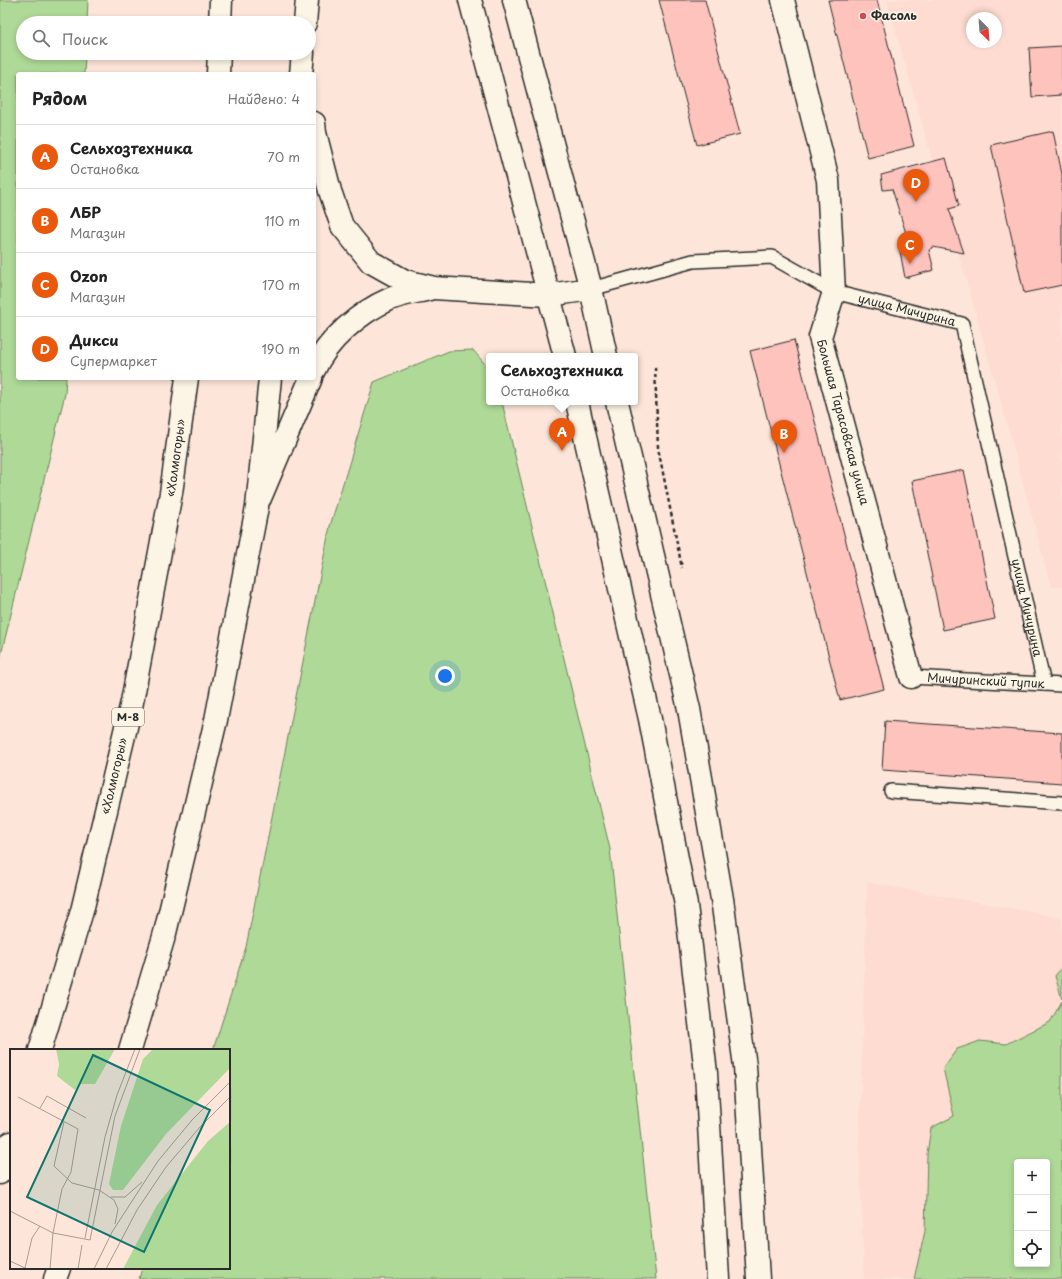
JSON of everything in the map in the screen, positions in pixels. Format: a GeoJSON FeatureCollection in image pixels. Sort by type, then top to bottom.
{"type":"FeatureCollection","features":[{"type":"Feature","properties":{"kind":"main road"},"geometry":{"type":"LineString","coordinates":[[220,16],[221,0]]}},
{"type":"Feature","properties":{"kind":"main road"},"geometry":{"type":"LineString","coordinates":[[306,16],[307,0]]}},
{"type":"Feature","properties":{"kind":"main road"},"geometry":{"type":"LineString","coordinates":[[470,0],[564,353]]}},
{"type":"Feature","properties":{"kind":"main road"},"geometry":{"type":"LineString","coordinates":[[514,0],[591,289],[605,353]]}},
{"type":"Feature","properties":{"kind":"main road","name":"Большая Тарасовская улица"},"geometry":{"type":"LineString","coordinates":[[783,0],[828,180],[834,292],[820,337],[911,677]]}},
{"type":"Feature","properties":{"kind":"main road"},"geometry":{"type":"LineString","coordinates":[[218,72],[219,60]]}},
{"type":"Feature","properties":{"kind":"main road"},"geometry":{"type":"LineString","coordinates":[[301,72],[302,60]]}},
{"type":"Feature","properties":{"kind":"main road"},"geometry":{"type":"LineString","coordinates":[[307,60],[309,72]]}},
{"type":"Feature","properties":{"kind":"main road"},"geometry":{"type":"LineString","coordinates":[[316,137],[330,191],[342,226],[371,262],[405,281],[434,288],[549,295],[591,289]]}},
{"type":"Feature","properties":{"kind":"main road"},"geometry":{"type":"LineString","coordinates":[[316,367],[334,340],[360,316],[390,299],[434,288]]}},
{"type":"Feature","properties":{"kind":"main road","name":"«Холмогоры»"},"geometry":{"type":"LineString","coordinates":[[40,1049],[82,910],[132,702],[171,493],[187,380]]}},
{"type":"Feature","properties":{"kind":"main road"},"geometry":{"type":"LineString","coordinates":[[130,1049],[165,933],[216,720],[256,507],[270,380]]}},
{"type":"Feature","properties":{"kind":"main road"},"geometry":{"type":"LineString","coordinates":[[256,507],[310,380]]}},
{"type":"Feature","properties":{"kind":"main road"},"geometry":{"type":"LineString","coordinates":[[578,405],[650,719],[686,905],[706,1073],[718,1279]]}},
{"type":"Feature","properties":{"kind":"main road"},"geometry":{"type":"LineString","coordinates":[[618,405],[689,709],[722,899],[745,1066],[758,1279]]}},
{"type":"Feature","properties":{"kind":"main road"},"geometry":{"type":"LineString","coordinates":[[0,1173],[10,1145]]}},
{"type":"Feature","properties":{"kind":"main road"},"geometry":{"type":"LineString","coordinates":[[55,1279],[59,1269]]}},
{"type":"Feature","properties":{"kind":"lane","name":"улица Мичурина"},"geometry":{"type":"LineString","coordinates":[[591,289],[693,261],[772,257],[834,292],[962,324],[1044,684]]}},
{"type":"Feature","properties":{"kind":"lane","name":"Мичуринский тупик"},"geometry":{"type":"LineString","coordinates":[[911,677],[1062,685]]}},
{"type":"Feature","properties":{"kind":"lane"},"geometry":{"type":"LineString","coordinates":[[891,791],[1062,803]]}},
{"type":"Feature","properties":{"kind":"path"},"geometry":{"type":"LineString","coordinates":[[655,367],[658,448],[683,573]]}},
{"type":"Feature","properties":{"kind":"shaded area"},"geometry":{"type":"Polygon","coordinates":[[[887,0],[1062,0],[1062,587],[1051,587],[1010,435],[887,0]]]}},
{"type":"Feature","properties":{"kind":"shaded area"},"geometry":{"type":"Polygon","coordinates":[[[867,882],[1062,919],[1062,1279],[864,1279],[859,1142],[867,882]]]}},
{"type":"Feature","properties":{"kind":"green space"},"geometry":{"type":"Polygon","coordinates":[[[0,0],[88,0],[87,16],[16,16],[16,60],[85,60],[84,72],[16,72],[16,380],[66,380],[65,394],[0,659],[0,0]]]}},
{"type":"Feature","properties":{"kind":"green space"},"geometry":{"type":"Polygon","coordinates":[[[473,350],[486,365],[486,405],[503,405],[610,849],[656,1279],[139,1279],[142,1269],[230,1269],[230,1049],[213,1049],[246,947],[330,526],[374,382],[449,351],[473,350]]]}},
{"type":"Feature","properties":{"kind":"green space"},"geometry":{"type":"Polygon","coordinates":[[[1062,967],[1062,999],[1055,976],[1062,967]]]}},
{"type":"Feature","properties":{"kind":"green space"},"geometry":{"type":"Polygon","coordinates":[[[1062,1001],[1062,1279],[914,1279],[925,1231],[927,1154],[931,1128],[954,1116],[943,1068],[957,1049],[980,1041],[1006,1044],[1050,1022],[1062,1001]]]}},
{"type":"Feature","properties":{"kind":"building"},"geometry":{"type":"Polygon","coordinates":[[[659,0],[705,0],[740,134],[697,145],[659,0]]]}},
{"type":"Feature","properties":{"kind":"building"},"geometry":{"type":"Polygon","coordinates":[[[828,0],[877,0],[914,146],[868,158],[828,0]]]}},
{"type":"Feature","properties":{"kind":"building"},"geometry":{"type":"Polygon","coordinates":[[[1062,46],[1062,95],[1032,97],[1029,48],[1062,46]]]}},
{"type":"Feature","properties":{"kind":"building"},"geometry":{"type":"Polygon","coordinates":[[[1053,131],[1062,174],[1062,285],[1024,293],[991,145],[1053,131]]]}},
{"type":"Feature","properties":{"kind":"building"},"geometry":{"type":"Polygon","coordinates":[[[946,158],[959,206],[949,209],[964,253],[933,247],[929,250],[934,270],[905,278],[900,251],[910,246],[892,189],[883,190],[881,175],[946,158]]]}},
{"type":"Feature","properties":{"kind":"building"},"geometry":{"type":"Polygon","coordinates":[[[794,340],[884,689],[840,700],[750,351],[794,340]]]}},
{"type":"Feature","properties":{"kind":"building"},"geometry":{"type":"Polygon","coordinates":[[[964,470],[995,619],[943,630],[912,481],[964,470]]]}},
{"type":"Feature","properties":{"kind":"building"},"geometry":{"type":"Polygon","coordinates":[[[885,721],[1062,733],[1062,783],[882,770],[885,721]]]}},
{"type":"Feature","properties":{"kind":"place","name":"Фасоль"},"geometry":{"type":"Point","coordinates":[863,16]}},
{"type":"Feature","properties":{"kind":"place","name":"Дикси"},"geometry":{"type":"Point","coordinates":[916,202]}},
{"type":"Feature","properties":{"kind":"place","name":"Ozon"},"geometry":{"type":"Point","coordinates":[910,264]}},
{"type":"Feature","properties":{"kind":"place","name":"Сельхозтехника"},"geometry":{"type":"Point","coordinates":[562,451]}},
{"type":"Feature","properties":{"kind":"place","name":"ЛБР"},"geometry":{"type":"Point","coordinates":[784,453]}}]}
